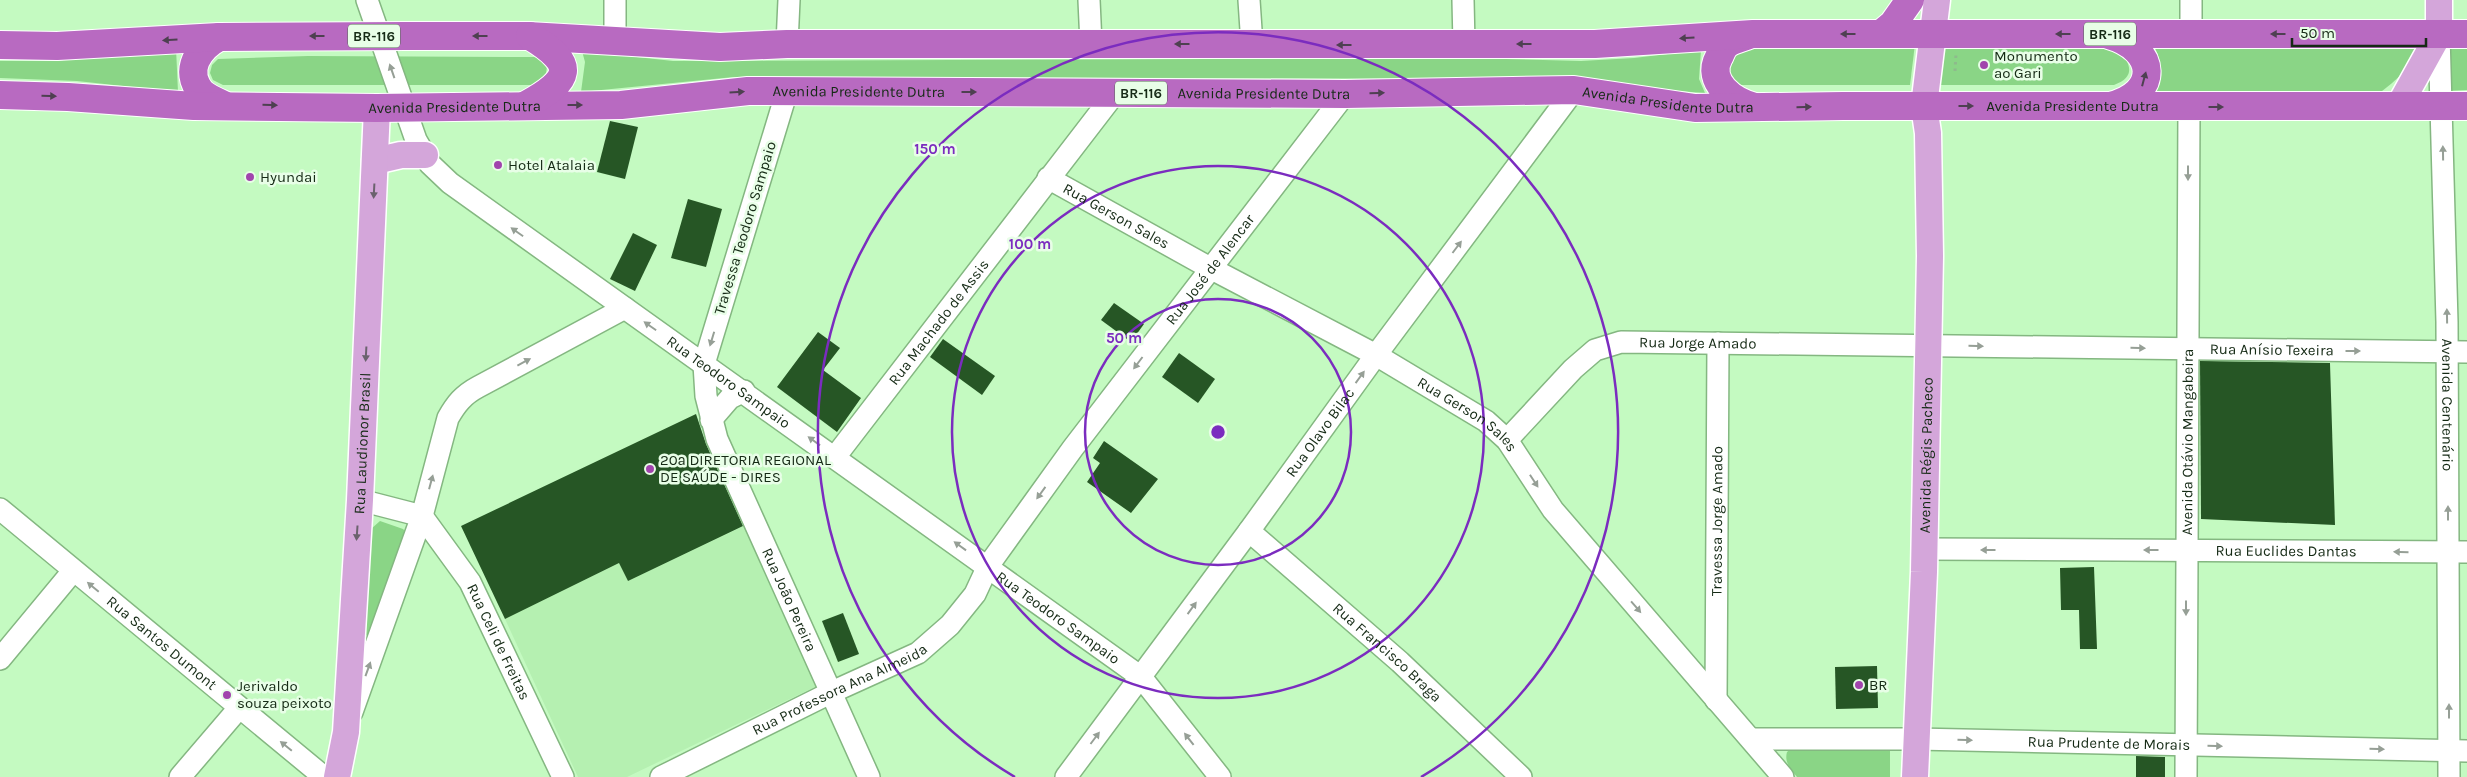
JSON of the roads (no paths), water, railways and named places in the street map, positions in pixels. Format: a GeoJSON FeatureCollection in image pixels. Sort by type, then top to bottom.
{"type":"FeatureCollection","features":[{"type":"Feature","properties":{"kind":"highway"},"geometry":{"type":"LineString","coordinates":[[1881,34],[1893,24],[1910,0]]}},
{"type":"Feature","properties":{"kind":"highway","name":"BR-116"},"geometry":{"type":"LineString","coordinates":[[0,45],[57,46],[219,37],[380,36],[528,36],[720,47],[787,44],[1595,44],[1753,34],[2467,34]]}},
{"type":"Feature","properties":{"kind":"highway"},"geometry":{"type":"LineString","coordinates":[[1753,34],[1725,46],[1717,61],[1716,68],[1720,85],[1727,93],[1741,104],[1755,107]]}},
{"type":"Feature","properties":{"kind":"highway"},"geometry":{"type":"LineString","coordinates":[[2106,34],[2125,40],[2134,46],[2144,60],[2146,69],[2145,80],[2133,98],[2108,107]]}},
{"type":"Feature","properties":{"kind":"highway"},"geometry":{"type":"LineString","coordinates":[[526,105],[552,90],[561,80],[563,68],[558,55],[528,36]]}},
{"type":"Feature","properties":{"kind":"highway"},"geometry":{"type":"LineString","coordinates":[[219,37],[201,50],[195,60],[193,70],[201,92],[222,104]]}},
{"type":"Feature","properties":{"kind":"highway","name":"Avenida Presidente Dutra"},"geometry":{"type":"LineString","coordinates":[[0,95],[68,97],[194,106],[222,104],[377,108],[404,106],[621,105],[703,94],[748,91],[1345,94],[1574,90],[1695,108],[2454,106]]}},
{"type":"Feature","properties":{"kind":"main road","name":"Avenida Régis Pacheco"},"geometry":{"type":"LineString","coordinates":[[1915,777],[1925,550],[1930,256],[1928,132],[1924,106],[1937,0]]}},
{"type":"Feature","properties":{"kind":"main road"},"geometry":{"type":"LineString","coordinates":[[2399,106],[2439,34],[2438,0]]}},
{"type":"Feature","properties":{"kind":"main road","name":"Rua Laudionor Brasil"},"geometry":{"type":"LineString","coordinates":[[337,777],[346,732],[360,500],[377,108]]}},
{"type":"Feature","properties":{"kind":"main road"},"geometry":{"type":"LineString","coordinates":[[375,161],[401,155],[425,155]]}},
{"type":"Feature","properties":{"kind":"street","name":"Rua Teodoro Sampaio"},"geometry":{"type":"LineString","coordinates":[[367,0],[416,140],[436,170],[467,196],[744,391],[1141,677],[1220,777]]}},
{"type":"Feature","properties":{"kind":"street"},"geometry":{"type":"LineString","coordinates":[[615,0],[615,42]]}},
{"type":"Feature","properties":{"kind":"street"},"geometry":{"type":"LineString","coordinates":[[787,44],[788,0]]}},
{"type":"Feature","properties":{"kind":"street"},"geometry":{"type":"LineString","coordinates":[[1089,0],[1091,44]]}},
{"type":"Feature","properties":{"kind":"street"},"geometry":{"type":"LineString","coordinates":[[1249,0],[1252,45]]}},
{"type":"Feature","properties":{"kind":"street"},"geometry":{"type":"LineString","coordinates":[[1463,0],[1464,44]]}},
{"type":"Feature","properties":{"kind":"street"},"geometry":{"type":"LineString","coordinates":[[2191,0],[2191,34]]}},
{"type":"Feature","properties":{"kind":"street","name":"Avenida Centenário"},"geometry":{"type":"LineString","coordinates":[[2439,34],[2454,106],[2458,750],[2449,777]]}},
{"type":"Feature","properties":{"kind":"street","name":"Rua Olavo Bilac"},"geometry":{"type":"LineString","coordinates":[[1066,777],[1249,531],[1376,355],[1574,90]]}},
{"type":"Feature","properties":{"kind":"street","name":"Travessa Teodoro Sampaio"},"geometry":{"type":"LineString","coordinates":[[704,364],[787,91]]}},
{"type":"Feature","properties":{"kind":"street","name":"Rua Machado de Assis"},"geometry":{"type":"LineString","coordinates":[[835,457],[1115,93]]}},
{"type":"Feature","properties":{"kind":"street","name":"Rua José de Alencar"},"geometry":{"type":"LineString","coordinates":[[988,566],[1073,448],[1345,94]]}},
{"type":"Feature","properties":{"kind":"street","name":"Avenida Otávio Mangabeira"},"geometry":{"type":"LineString","coordinates":[[2186,777],[2188,107]]}},
{"type":"Feature","properties":{"kind":"street","name":"Rua Gerson Sales"},"geometry":{"type":"LineString","coordinates":[[1048,178],[1210,268],[1376,355],[1486,421],[1507,440],[1553,510],[1784,777]]}},
{"type":"Feature","properties":{"kind":"street"},"geometry":{"type":"LineString","coordinates":[[346,732],[422,516],[448,418],[464,395],[625,308]]}},
{"type":"Feature","properties":{"kind":"street","name":"Rua Jorge Amado"},"geometry":{"type":"LineString","coordinates":[[1507,440],[1573,369],[1595,350],[1621,342],[1927,345]]}},
{"type":"Feature","properties":{"kind":"street","name":"Travessa Jorge Amado"},"geometry":{"type":"LineString","coordinates":[[1716,700],[1718,343]]}},
{"type":"Feature","properties":{"kind":"street","name":"Rua Anísio Texeira"},"geometry":{"type":"LineString","coordinates":[[1927,345],[2457,352]]}},
{"type":"Feature","properties":{"kind":"street","name":"Rua João Pereira"},"geometry":{"type":"LineString","coordinates":[[704,364],[711,420],[721,448],[870,777]]}},
{"type":"Feature","properties":{"kind":"street"},"geometry":{"type":"LineString","coordinates":[[711,420],[730,398],[744,391]]}},
{"type":"Feature","properties":{"kind":"street"},"geometry":{"type":"LineString","coordinates":[[360,500],[422,516]]}},
{"type":"Feature","properties":{"kind":"street","name":"Rua Santos Dumont"},"geometry":{"type":"LineString","coordinates":[[0,509],[324,777]]}},
{"type":"Feature","properties":{"kind":"street","name":"Rua Celi de Freitas"},"geometry":{"type":"LineString","coordinates":[[422,516],[470,582],[562,777]]}},
{"type":"Feature","properties":{"kind":"street","name":"Rua Francisco Braga"},"geometry":{"type":"LineString","coordinates":[[1249,531],[1400,662],[1521,777]]}},
{"type":"Feature","properties":{"kind":"street","name":"Rua Euclides Dantas"},"geometry":{"type":"LineString","coordinates":[[1925,550],[2457,552]]}},
{"type":"Feature","properties":{"kind":"street","name":"Rua Professora Ana Almeida"},"geometry":{"type":"LineString","coordinates":[[661,777],[832,692],[918,653],[932,643],[965,608],[988,566]]}},
{"type":"Feature","properties":{"kind":"street"},"geometry":{"type":"LineString","coordinates":[[0,659],[73,571]]}},
{"type":"Feature","properties":{"kind":"street"},"geometry":{"type":"LineString","coordinates":[[180,777],[240,708]]}},
{"type":"Feature","properties":{"kind":"street","name":"Rua Prudente de Morais"},"geometry":{"type":"LineString","coordinates":[[1751,739],[1916,739],[2186,746],[2458,750]]}},
{"type":"Feature","properties":{"kind":"place","name":"Monumento ao Gari"},"geometry":{"type":"Point","coordinates":[1984,65]}},
{"type":"Feature","properties":{"kind":"place","name":"Hotel Atalaia"},"geometry":{"type":"Point","coordinates":[498,165]}},
{"type":"Feature","properties":{"kind":"place","name":"Hyundai"},"geometry":{"type":"Point","coordinates":[250,177]}},
{"type":"Feature","properties":{"kind":"place","name":"20ª DIRETORIA REGIONAL DE SAÚDE - DIRES"},"geometry":{"type":"Point","coordinates":[650,469]}},
{"type":"Feature","properties":{"kind":"place","name":"BR"},"geometry":{"type":"Point","coordinates":[1859,685]}},
{"type":"Feature","properties":{"kind":"place","name":"Jerivaldo souza peixoto"},"geometry":{"type":"Point","coordinates":[227,695]}}]}
